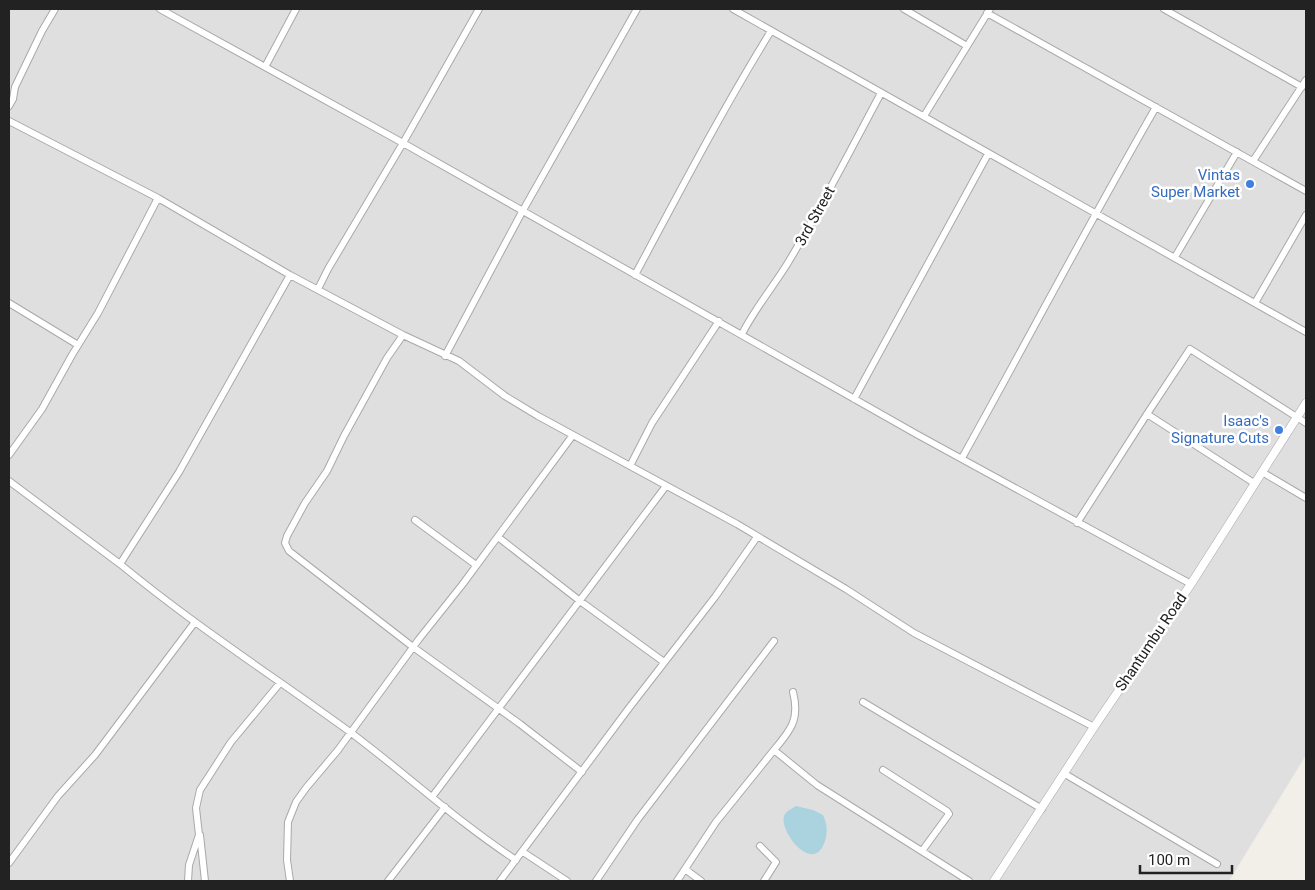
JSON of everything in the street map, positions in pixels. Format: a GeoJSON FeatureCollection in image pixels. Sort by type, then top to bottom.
{"type":"FeatureCollection","features":[{"type":"Feature","properties":{"kind":"street"},"geometry":{"type":"LineString","coordinates":[[9,106],[42,31],[55,9]]}},
{"type":"Feature","properties":{"kind":"street"},"geometry":{"type":"LineString","coordinates":[[160,9],[403,143],[854,399],[1191,584]]}},
{"type":"Feature","properties":{"kind":"street"},"geometry":{"type":"LineString","coordinates":[[265,67],[296,9]]}},
{"type":"Feature","properties":{"kind":"street"},"geometry":{"type":"LineString","coordinates":[[318,289],[332,261],[403,143],[479,9]]}},
{"type":"Feature","properties":{"kind":"street"},"geometry":{"type":"LineString","coordinates":[[445,356],[522,212],[636,9]]}},
{"type":"Feature","properties":{"kind":"street"},"geometry":{"type":"LineString","coordinates":[[733,9],[1306,332]]}},
{"type":"Feature","properties":{"kind":"street"},"geometry":{"type":"LineString","coordinates":[[904,9],[967,46]]}},
{"type":"Feature","properties":{"kind":"street"},"geometry":{"type":"LineString","coordinates":[[1164,9],[1302,87]]}},
{"type":"Feature","properties":{"kind":"street"},"geometry":{"type":"LineString","coordinates":[[924,116],[989,11],[1306,191]]}},
{"type":"Feature","properties":{"kind":"street"},"geometry":{"type":"LineString","coordinates":[[635,276],[705,144],[771,31]]}},
{"type":"Feature","properties":{"kind":"street"},"geometry":{"type":"LineString","coordinates":[[1253,161],[1306,80]]}},
{"type":"Feature","properties":{"kind":"street","name":"3rd Street"},"geometry":{"type":"LineString","coordinates":[[742,334],[752,315],[783,272],[827,196],[881,93]]}},
{"type":"Feature","properties":{"kind":"street"},"geometry":{"type":"LineString","coordinates":[[962,458],[1094,214],[1156,107]]}},
{"type":"Feature","properties":{"kind":"street"},"geometry":{"type":"LineString","coordinates":[[9,121],[158,198],[290,275],[403,335],[463,364],[505,396],[738,524],[846,589],[914,633],[1094,727]]}},
{"type":"Feature","properties":{"kind":"street"},"geometry":{"type":"LineString","coordinates":[[1175,257],[1236,152]]}},
{"type":"Feature","properties":{"kind":"street"},"geometry":{"type":"LineString","coordinates":[[854,399],[988,154]]}},
{"type":"Feature","properties":{"kind":"street"},"geometry":{"type":"LineString","coordinates":[[9,455],[42,408],[98,313],[158,198]]}},
{"type":"Feature","properties":{"kind":"street"},"geometry":{"type":"LineString","coordinates":[[1255,303],[1306,215]]}},
{"type":"Feature","properties":{"kind":"street"},"geometry":{"type":"LineString","coordinates":[[120,564],[179,472],[290,275]]}},
{"type":"Feature","properties":{"kind":"street"},"geometry":{"type":"LineString","coordinates":[[9,303],[78,345]]}},
{"type":"Feature","properties":{"kind":"street"},"geometry":{"type":"LineString","coordinates":[[630,466],[652,423],[719,321]]}},
{"type":"Feature","properties":{"kind":"street"},"geometry":{"type":"LineString","coordinates":[[403,335],[380,371],[327,471],[305,503],[285,543],[289,551],[413,647],[500,709],[582,772]]}},
{"type":"Feature","properties":{"kind":"street"},"geometry":{"type":"LineString","coordinates":[[1077,523],[1190,349],[1306,423]]}},
{"type":"Feature","properties":{"kind":"street","name":"Shantumbu Road"},"geometry":{"type":"LineString","coordinates":[[994,881],[1094,727],[1191,584],[1306,403]]}},
{"type":"Feature","properties":{"kind":"street"},"geometry":{"type":"LineString","coordinates":[[1147,414],[1254,483]]}},
{"type":"Feature","properties":{"kind":"street"},"geometry":{"type":"LineString","coordinates":[[290,881],[287,860],[288,822],[296,802],[338,750],[573,435]]}},
{"type":"Feature","properties":{"kind":"street"},"geometry":{"type":"LineString","coordinates":[[1262,472],[1306,498]]}},
{"type":"Feature","properties":{"kind":"street"},"geometry":{"type":"LineString","coordinates":[[9,481],[195,622],[350,732],[432,798],[516,860]]}},
{"type":"Feature","properties":{"kind":"street"},"geometry":{"type":"LineString","coordinates":[[432,798],[666,486]]}},
{"type":"Feature","properties":{"kind":"street"},"geometry":{"type":"LineString","coordinates":[[415,520],[476,565]]}},
{"type":"Feature","properties":{"kind":"street"},"geometry":{"type":"LineString","coordinates":[[498,537],[580,601],[664,662]]}},
{"type":"Feature","properties":{"kind":"street"},"geometry":{"type":"LineString","coordinates":[[500,881],[715,597],[757,537]]}},
{"type":"Feature","properties":{"kind":"street"},"geometry":{"type":"LineString","coordinates":[[9,863],[58,796],[95,755],[195,622]]}},
{"type":"Feature","properties":{"kind":"street"},"geometry":{"type":"LineString","coordinates":[[596,881],[638,819],[774,641]]}},
{"type":"Feature","properties":{"kind":"street"},"geometry":{"type":"LineString","coordinates":[[205,881],[196,808],[200,790],[231,742],[280,683]]}},
{"type":"Feature","properties":{"kind":"street"},"geometry":{"type":"LineString","coordinates":[[677,881],[716,822],[784,739],[796,715],[792,692]]}},
{"type":"Feature","properties":{"kind":"street"},"geometry":{"type":"LineString","coordinates":[[863,702],[1042,809]]}},
{"type":"Feature","properties":{"kind":"street"},"geometry":{"type":"LineString","coordinates":[[774,750],[817,785],[969,881]]}},
{"type":"Feature","properties":{"kind":"street"},"geometry":{"type":"LineString","coordinates":[[883,770],[947,810],[948,814],[922,851]]}},
{"type":"Feature","properties":{"kind":"street"},"geometry":{"type":"LineString","coordinates":[[1065,774],[1217,864]]}},
{"type":"Feature","properties":{"kind":"street"},"geometry":{"type":"LineString","coordinates":[[388,881],[445,807]]}},
{"type":"Feature","properties":{"kind":"street"},"geometry":{"type":"LineString","coordinates":[[188,881],[189,865],[200,830]]}},
{"type":"Feature","properties":{"kind":"street"},"geometry":{"type":"LineString","coordinates":[[760,846],[776,862],[764,881]]}},
{"type":"Feature","properties":{"kind":"street"},"geometry":{"type":"LineString","coordinates":[[522,852],[567,881]]}},
{"type":"Feature","properties":{"kind":"street"},"geometry":{"type":"LineString","coordinates":[[685,869],[701,881]]}},
{"type":"Feature","properties":{"kind":"shaded area"},"geometry":{"type":"Polygon","coordinates":[[[9,9],[1306,9],[1306,755],[1229,881],[9,881],[9,9]]]}},
{"type":"Feature","properties":{"kind":"water"},"geometry":{"type":"Polygon","coordinates":[[[796,806],[813,810],[823,815],[827,831],[820,851],[813,854],[806,853],[799,848],[787,832],[784,816],[787,811],[796,806]]]}},
{"type":"Feature","properties":{"kind":"place","name":"Vintas Super Market"},"geometry":{"type":"Point","coordinates":[1250,184]}},
{"type":"Feature","properties":{"kind":"place","name":"Isaac's Signature Cuts"},"geometry":{"type":"Point","coordinates":[1279,430]}}]}
